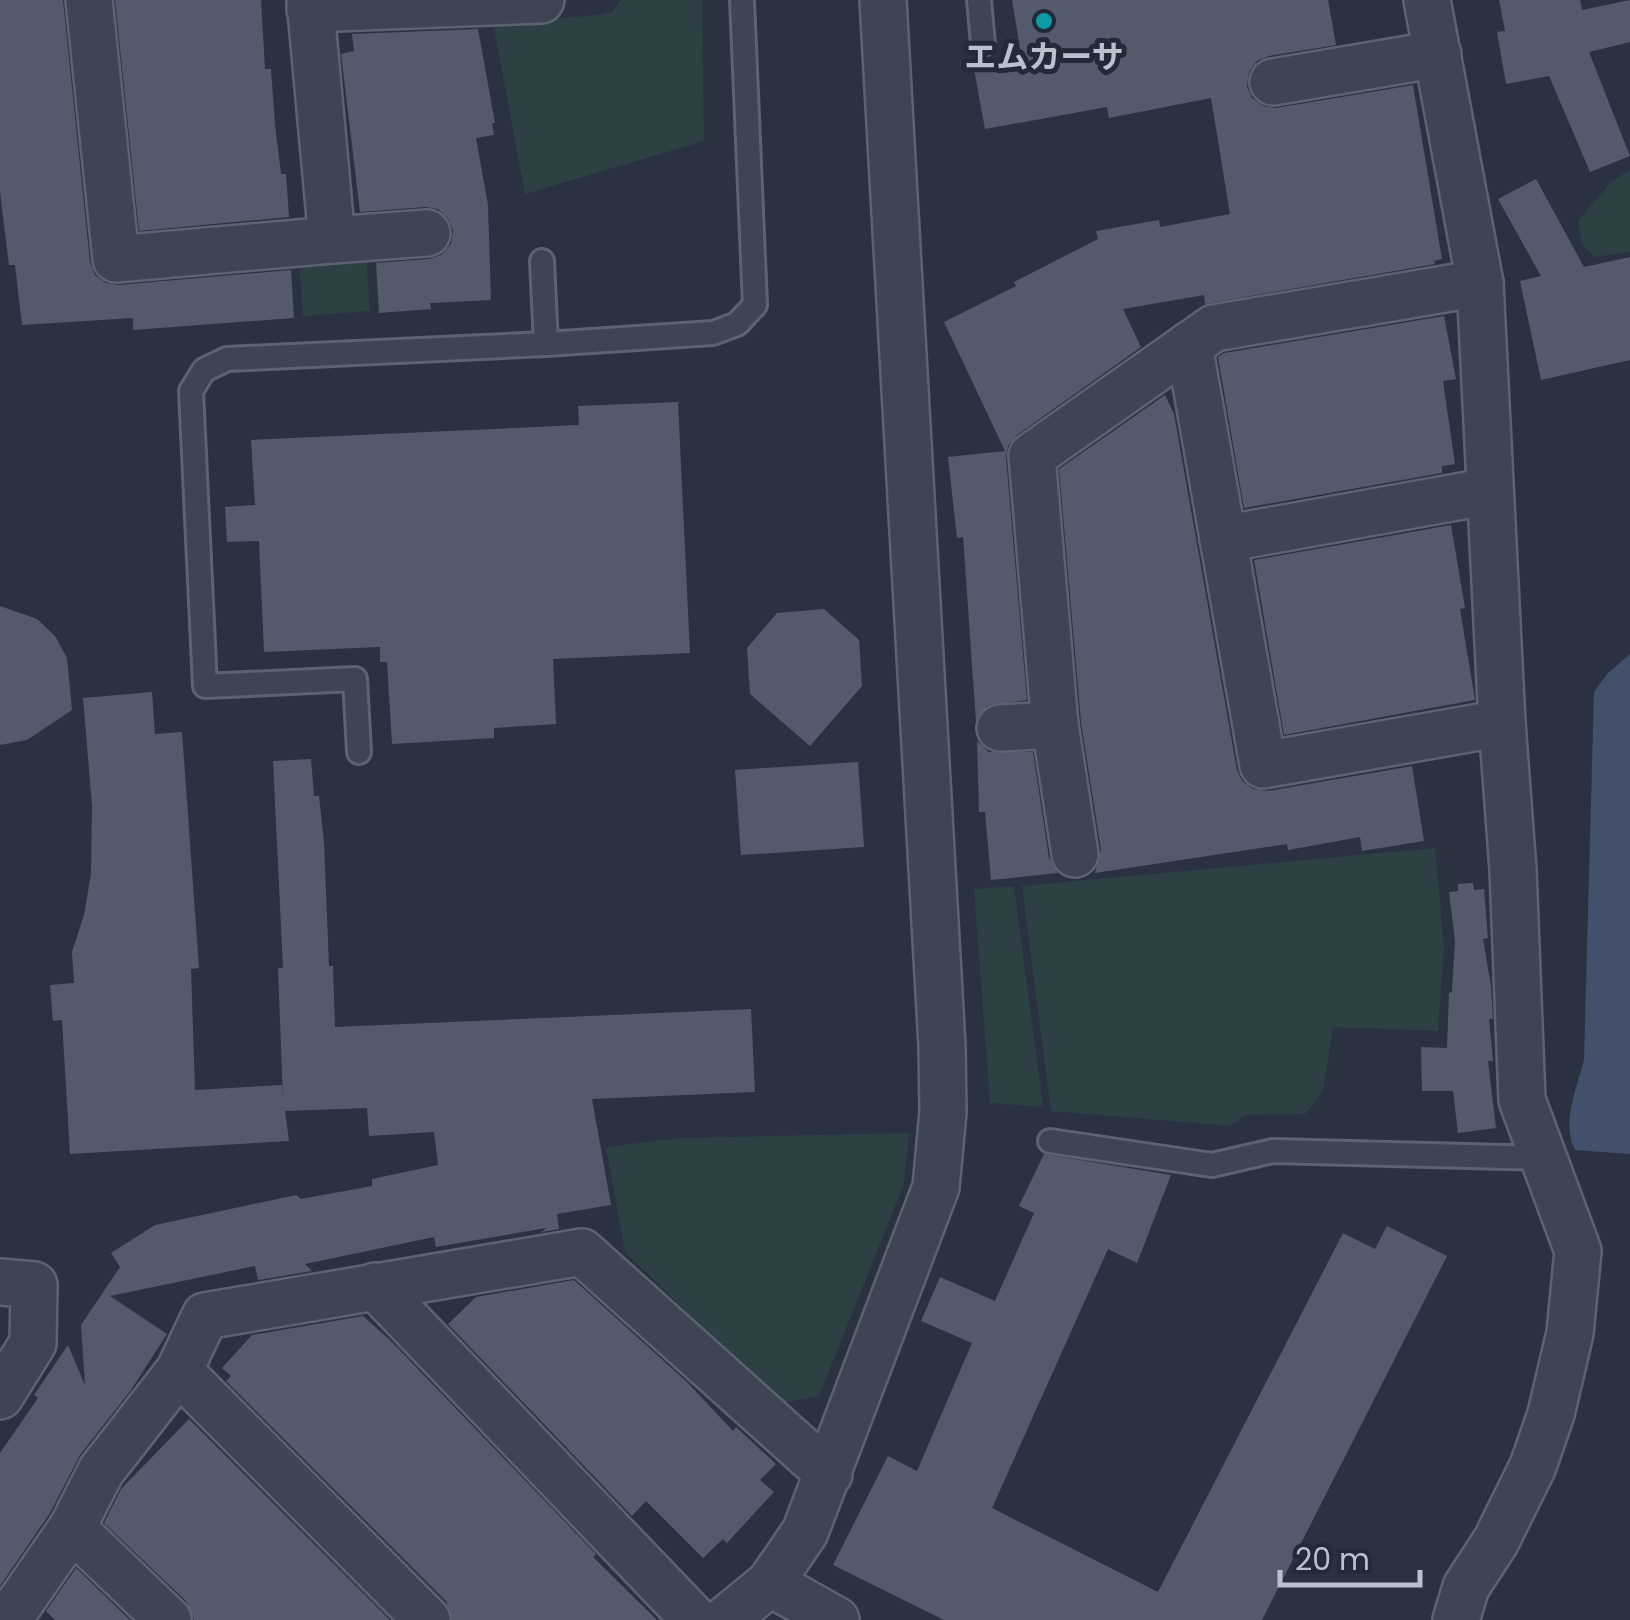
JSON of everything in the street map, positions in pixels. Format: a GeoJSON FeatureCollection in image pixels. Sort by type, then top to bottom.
{"type":"FeatureCollection","features":[{"type":"Feature","properties":{"kind":"street"},"geometry":{"type":"LineString","coordinates":[[89,0],[116,259],[427,233]]}},
{"type":"Feature","properties":{"kind":"street"},"geometry":{"type":"LineString","coordinates":[[332,240],[310,4],[541,0]]}},
{"type":"Feature","properties":{"kind":"street"},"geometry":{"type":"LineString","coordinates":[[725,1620],[770,1583],[804,1532],[936,1186],[943,1112],[882,0]]}},
{"type":"Feature","properties":{"kind":"street"},"geometry":{"type":"LineString","coordinates":[[1427,0],[1480,283],[1522,1100],[1578,1251],[1565,1360],[1533,1466],[1496,1541],[1466,1587],[1456,1620]]}},
{"type":"Feature","properties":{"kind":"street"},"geometry":{"type":"LineString","coordinates":[[1272,82],[1438,54]]}},
{"type":"Feature","properties":{"kind":"street"},"geometry":{"type":"LineString","coordinates":[[1074,854],[1055,725],[1032,456],[1214,328],[1480,283]]}},
{"type":"Feature","properties":{"kind":"street"},"geometry":{"type":"LineString","coordinates":[[1189,346],[1263,765],[1502,723]]}},
{"type":"Feature","properties":{"kind":"street"},"geometry":{"type":"LineString","coordinates":[[1223,539],[1490,491]]}},
{"type":"Feature","properties":{"kind":"street"},"geometry":{"type":"LineString","coordinates":[[1000,728],[1055,725]]}},
{"type":"Feature","properties":{"kind":"street"},"geometry":{"type":"LineString","coordinates":[[8,1620],[72,1528],[101,1472],[180,1371],[205,1316],[582,1252],[829,1474]]}},
{"type":"Feature","properties":{"kind":"street"},"geometry":{"type":"LineString","coordinates":[[0,1282],[34,1285],[33,1342],[0,1396]]}},
{"type":"Feature","properties":{"kind":"street"},"geometry":{"type":"LineString","coordinates":[[375,1286],[695,1620]]}},
{"type":"Feature","properties":{"kind":"street"},"geometry":{"type":"LineString","coordinates":[[180,1371],[427,1620]]}},
{"type":"Feature","properties":{"kind":"street"},"geometry":{"type":"LineString","coordinates":[[72,1528],[168,1620]]}},
{"type":"Feature","properties":{"kind":"street"},"geometry":{"type":"LineString","coordinates":[[770,1583],[836,1620]]}},
{"type":"Feature","properties":{"kind":"lane"},"geometry":{"type":"LineString","coordinates":[[359,752],[355,680],[204,686],[191,391],[196,379],[204,370],[227,359],[713,333],[737,324],[755,305],[742,0]]}},
{"type":"Feature","properties":{"kind":"lane"},"geometry":{"type":"LineString","coordinates":[[978,0],[983,44]]}},
{"type":"Feature","properties":{"kind":"lane"},"geometry":{"type":"LineString","coordinates":[[542,262],[546,344]]}},
{"type":"Feature","properties":{"kind":"lane"},"geometry":{"type":"LineString","coordinates":[[1050,1140],[1212,1165],[1273,1151],[1544,1158]]}},
{"type":"Feature","properties":{"kind":"green space"},"geometry":{"type":"Polygon","coordinates":[[[621,0],[702,0],[704,141],[525,194],[493,23],[600,15],[612,12],[621,0]]]}},
{"type":"Feature","properties":{"kind":"green space"},"geometry":{"type":"Polygon","coordinates":[[[1630,170],[1630,252],[1594,257],[1582,244],[1578,221],[1611,182],[1630,170]]]}},
{"type":"Feature","properties":{"kind":"green space"},"geometry":{"type":"Polygon","coordinates":[[[366,253],[370,311],[303,316],[299,258],[366,253]]]}},
{"type":"Feature","properties":{"kind":"green space"},"geometry":{"type":"Polygon","coordinates":[[[1435,848],[1444,947],[1438,1031],[1333,1027],[1323,1090],[1305,1114],[1245,1115],[1230,1126],[1051,1111],[1022,886],[1435,848]]]}},
{"type":"Feature","properties":{"kind":"green space"},"geometry":{"type":"Polygon","coordinates":[[[1014,886],[1043,1107],[990,1103],[974,889],[1014,886]]]}},
{"type":"Feature","properties":{"kind":"green space"},"geometry":{"type":"Polygon","coordinates":[[[909,1133],[904,1184],[819,1396],[781,1403],[625,1252],[606,1147],[680,1138],[909,1133]]]}},
{"type":"Feature","properties":{"kind":"water"},"geometry":{"type":"Polygon","coordinates":[[[1630,654],[1630,1154],[1575,1150],[1570,1128],[1584,1060],[1594,692],[1630,654]]]}},
{"type":"Feature","properties":{"kind":"building"},"geometry":{"type":"Polygon","coordinates":[[[0,0],[63,0],[90,262],[95,275],[118,285],[291,270],[294,318],[133,330],[133,318],[22,325],[15,265],[9,265],[0,192],[0,0]]]}},
{"type":"Feature","properties":{"kind":"building"},"geometry":{"type":"Polygon","coordinates":[[[115,0],[261,0],[265,69],[271,69],[289,217],[139,231],[115,0]]]}},
{"type":"Feature","properties":{"kind":"building"},"geometry":{"type":"Polygon","coordinates":[[[1012,0],[1328,0],[1336,45],[1257,61],[1249,72],[1247,87],[1252,98],[1263,106],[1276,108],[1413,85],[1442,259],[1434,261],[1435,264],[1205,304],[1204,295],[1123,309],[1141,347],[1017,435],[1008,446],[1027,700],[987,706],[976,721],[963,537],[957,538],[948,457],[1005,451],[944,322],[1098,239],[1096,231],[1159,220],[1160,227],[1230,214],[1211,98],[1109,118],[1107,107],[985,129],[974,69],[1022,60],[1012,0]]]}},
{"type":"Feature","properties":{"kind":"building"},"geometry":{"type":"Polygon","coordinates":[[[1499,0],[1580,0],[1582,10],[1630,0],[1630,42],[1589,52],[1630,156],[1590,172],[1549,76],[1506,84],[1497,32],[1505,31],[1499,0]]]}},
{"type":"Feature","properties":{"kind":"building"},"geometry":{"type":"Polygon","coordinates":[[[478,29],[495,123],[494,135],[476,138],[488,205],[491,300],[430,303],[431,309],[379,313],[376,263],[441,255],[451,244],[453,230],[438,209],[360,212],[341,54],[354,51],[352,34],[478,29]]]}},
{"type":"Feature","properties":{"kind":"building"},"geometry":{"type":"Polygon","coordinates":[[[1536,179],[1584,267],[1630,257],[1630,360],[1541,380],[1520,281],[1541,276],[1498,199],[1536,179]]]}},
{"type":"Feature","properties":{"kind":"building"},"geometry":{"type":"Polygon","coordinates":[[[1444,316],[1456,379],[1443,381],[1455,464],[1442,466],[1442,473],[1244,508],[1218,357],[1444,316]]]}},
{"type":"Feature","properties":{"kind":"building"},"geometry":{"type":"Polygon","coordinates":[[[1165,395],[1174,414],[1242,781],[1253,789],[1268,791],[1412,766],[1424,841],[1362,851],[1360,837],[1288,850],[1287,844],[1095,873],[1101,850],[1081,722],[1059,469],[1165,395]]]}},
{"type":"Feature","properties":{"kind":"building"},"geometry":{"type":"Polygon","coordinates":[[[678,402],[690,653],[553,659],[556,724],[494,728],[494,738],[392,744],[387,662],[380,662],[380,647],[264,652],[259,541],[227,542],[225,507],[255,505],[251,440],[579,425],[578,406],[678,402]]]}},
{"type":"Feature","properties":{"kind":"building"},"geometry":{"type":"Polygon","coordinates":[[[1451,525],[1475,700],[1284,735],[1254,560],[1451,525]]]}},
{"type":"Feature","properties":{"kind":"building"},"geometry":{"type":"Polygon","coordinates":[[[0,606],[37,619],[55,636],[67,658],[72,710],[27,740],[0,745],[0,606]]]}},
{"type":"Feature","properties":{"kind":"building"},"geometry":{"type":"Polygon","coordinates":[[[824,609],[859,640],[862,686],[810,746],[750,694],[747,648],[777,613],[824,609]]]}},
{"type":"Feature","properties":{"kind":"building"},"geometry":{"type":"Polygon","coordinates":[[[152,692],[155,734],[182,732],[199,968],[191,969],[195,1090],[282,1085],[283,1099],[278,968],[283,968],[273,761],[311,759],[324,843],[335,1027],[751,1009],[755,1092],[592,1099],[611,1205],[557,1214],[559,1229],[436,1247],[434,1237],[305,1264],[312,1271],[258,1280],[255,1266],[110,1296],[167,1334],[131,1390],[80,1455],[50,1513],[0,1586],[0,1453],[68,1345],[85,1385],[81,1325],[120,1267],[111,1253],[155,1225],[296,1195],[301,1199],[372,1186],[372,1179],[438,1165],[434,1132],[369,1136],[367,1108],[285,1111],[289,1141],[70,1154],[62,1020],[53,1021],[50,985],[74,983],[72,952],[91,874],[92,806],[83,698],[152,692]]]}},
{"type":"Feature","properties":{"kind":"building"},"geometry":{"type":"Polygon","coordinates":[[[977,741],[989,752],[1033,752],[1049,858],[1058,873],[991,880],[985,812],[979,812],[977,741]]]}},
{"type":"Feature","properties":{"kind":"building"},"geometry":{"type":"Polygon","coordinates":[[[858,762],[864,847],[741,855],[735,770],[858,762]]]}},
{"type":"Feature","properties":{"kind":"building"},"geometry":{"type":"Polygon","coordinates":[[[1473,883],[1474,890],[1484,889],[1488,938],[1483,939],[1493,1019],[1489,1019],[1493,1061],[1488,1061],[1496,1128],[1458,1133],[1453,1091],[1422,1091],[1421,1047],[1447,1048],[1455,941],[1449,892],[1458,891],[1458,884],[1473,883]]]}},
{"type":"Feature","properties":{"kind":"building"},"geometry":{"type":"Polygon","coordinates":[[[1044,1154],[1171,1175],[1137,1263],[1108,1249],[992,1508],[1158,1592],[1343,1233],[1375,1249],[1387,1226],[1447,1256],[1262,1620],[944,1620],[833,1565],[888,1456],[917,1471],[972,1343],[921,1321],[940,1277],[995,1301],[1034,1213],[1019,1206],[1044,1154]]]}},
{"type":"Feature","properties":{"kind":"building"},"geometry":{"type":"Polygon","coordinates":[[[574,1280],[687,1382],[733,1431],[736,1427],[776,1464],[760,1480],[774,1492],[727,1543],[723,1539],[703,1558],[646,1501],[632,1516],[448,1324],[476,1297],[574,1280]]]}},
{"type":"Feature","properties":{"kind":"building"},"geometry":{"type":"Polygon","coordinates":[[[363,1316],[657,1620],[452,1620],[446,1601],[226,1381],[231,1376],[222,1368],[252,1335],[363,1316]]]}},
{"type":"Feature","properties":{"kind":"building"},"geometry":{"type":"Polygon","coordinates":[[[189,1419],[390,1620],[194,1620],[186,1601],[104,1523],[121,1489],[189,1419]]]}},
{"type":"Feature","properties":{"kind":"building"},"geometry":{"type":"Polygon","coordinates":[[[76,1568],[130,1620],[55,1620],[46,1611],[76,1568]]]}},
{"type":"Feature","properties":{"kind":"place","name":"エムカーサ"},"geometry":{"type":"Point","coordinates":[1044,21]}}]}
